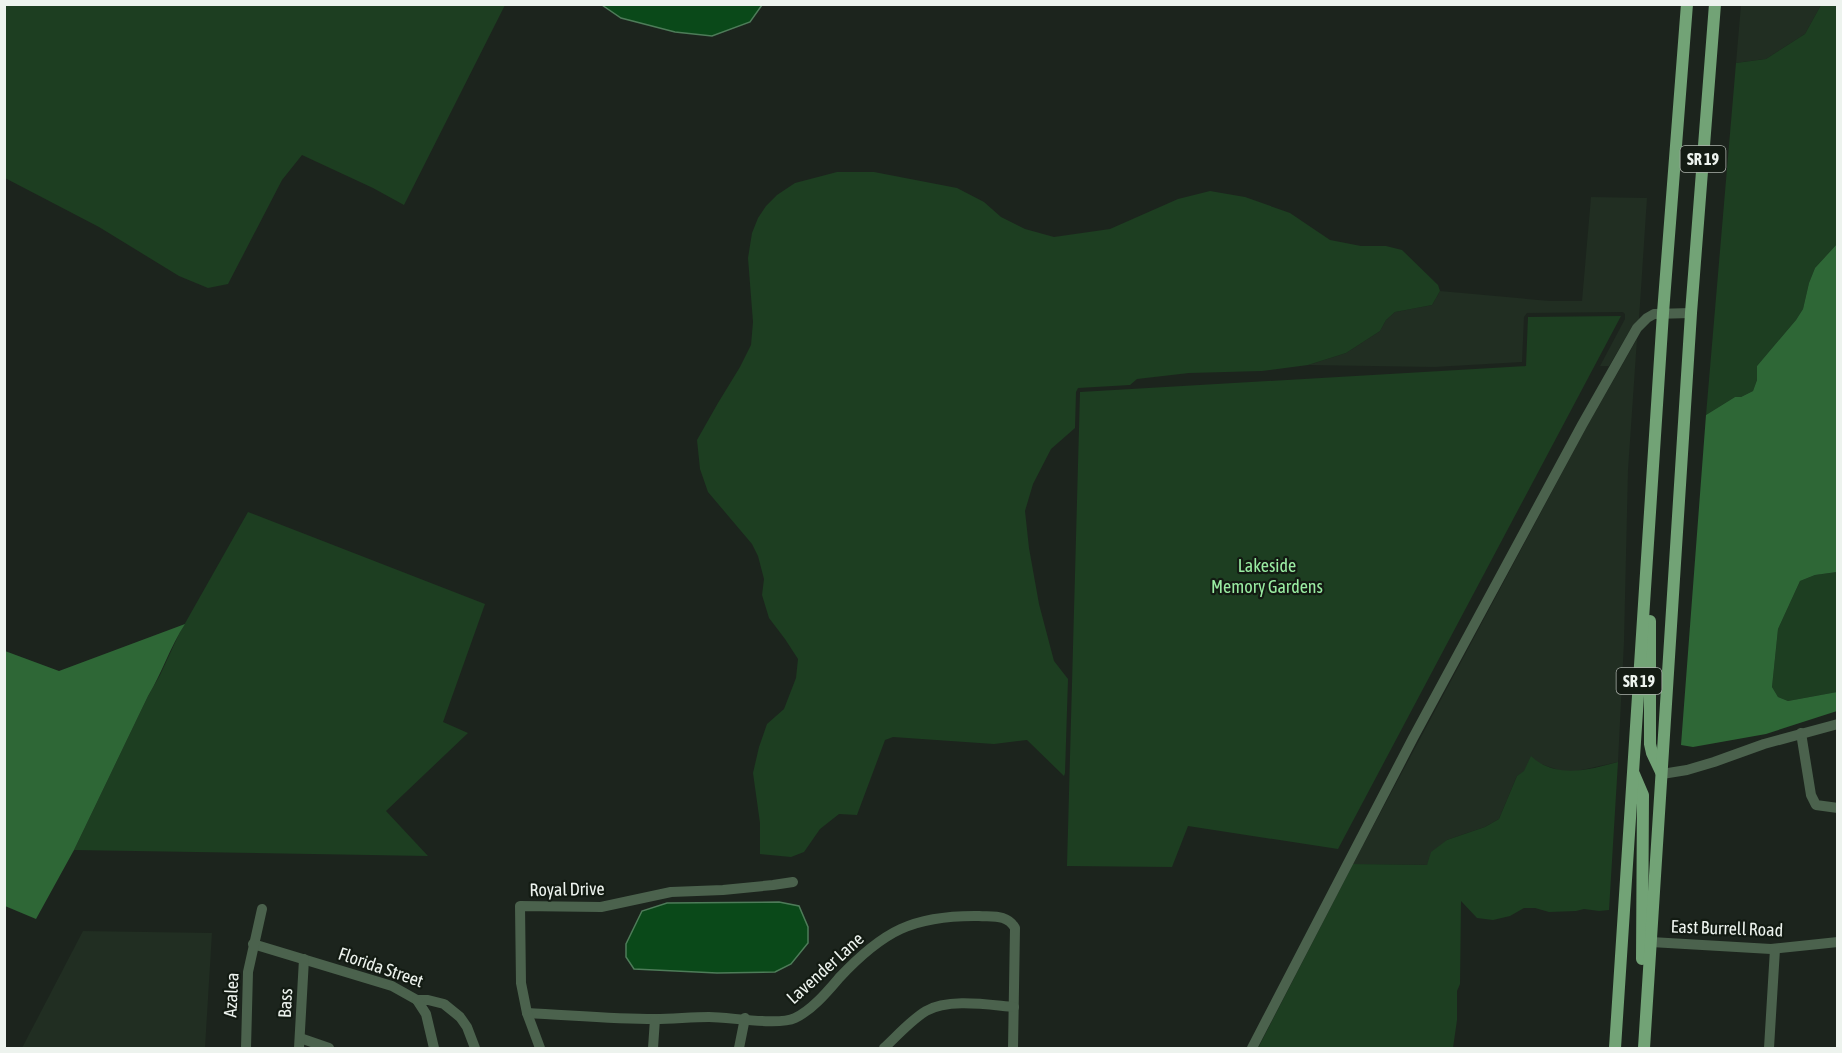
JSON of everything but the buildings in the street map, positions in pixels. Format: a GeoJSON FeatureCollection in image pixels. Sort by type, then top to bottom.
{"type":"FeatureCollection","features":[{"type":"Feature","properties":{"kind":"main road","name":"SR 19"},"geometry":{"type":"LineString","coordinates":[[1615,1048],[1663,313],[1687,4]]}},
{"type":"Feature","properties":{"kind":"main road","name":"SR 19"},"geometry":{"type":"LineString","coordinates":[[1644,1048],[1691,313],[1715,4]]}},
{"type":"Feature","properties":{"kind":"main road"},"geometry":{"type":"LineString","coordinates":[[1644,603],[1650,618],[1650,744],[1662,774]]}},
{"type":"Feature","properties":{"kind":"main road"},"geometry":{"type":"LineString","coordinates":[[1633,772],[1643,795],[1641,993],[1646,1013]]}},
{"type":"Feature","properties":{"kind":"street"},"geometry":{"type":"LineString","coordinates":[[1252,1048],[1413,738],[1637,328],[1647,318],[1663,313],[1691,313]]}},
{"type":"Feature","properties":{"kind":"street"},"geometry":{"type":"LineString","coordinates":[[1662,774],[1687,770],[1764,744],[1838,724]]}},
{"type":"Feature","properties":{"kind":"street"},"geometry":{"type":"LineString","coordinates":[[1801,733],[1811,795],[1816,805],[1838,808]]}},
{"type":"Feature","properties":{"kind":"street","name":"Royal Drive"},"geometry":{"type":"LineString","coordinates":[[540,1048],[527,1013],[521,983],[520,906],[588,908],[671,892],[723,890],[793,882]]}},
{"type":"Feature","properties":{"kind":"street","name":"Azalea"},"geometry":{"type":"LineString","coordinates":[[246,1048],[248,982],[253,944],[262,909]]}},
{"type":"Feature","properties":{"kind":"street","name":"Lavender Lane"},"geometry":{"type":"LineString","coordinates":[[527,1013],[656,1019],[710,1017],[784,1020],[797,1017],[829,989],[866,951],[888,934],[903,927],[923,921],[968,916],[1005,918],[1014,926],[1013,1048]]}},
{"type":"Feature","properties":{"kind":"street","name":"East Burrell Road"},"geometry":{"type":"LineString","coordinates":[[1651,942],[1775,949],[1838,942]]}},
{"type":"Feature","properties":{"kind":"street","name":"Florida Street"},"geometry":{"type":"LineString","coordinates":[[253,944],[392,986],[417,1000],[435,1001],[453,1010],[467,1027],[475,1048]]}},
{"type":"Feature","properties":{"kind":"street"},"geometry":{"type":"LineString","coordinates":[[1769,1048],[1775,949]]}},
{"type":"Feature","properties":{"kind":"street","name":"Bass"},"geometry":{"type":"LineString","coordinates":[[299,1043],[304,959]]}},
{"type":"Feature","properties":{"kind":"street"},"geometry":{"type":"LineString","coordinates":[[417,1000],[426,1014],[435,1048]]}},
{"type":"Feature","properties":{"kind":"street"},"geometry":{"type":"LineString","coordinates":[[884,1048],[924,1012],[932,1008],[962,1004],[1014,1007]]}},
{"type":"Feature","properties":{"kind":"street"},"geometry":{"type":"LineString","coordinates":[[738,1048],[744,1018]]}},
{"type":"Feature","properties":{"kind":"street"},"geometry":{"type":"LineString","coordinates":[[653,1048],[656,1019]]}},
{"type":"Feature","properties":{"kind":"street"},"geometry":{"type":"LineString","coordinates":[[299,1043],[329,1048]]}},
{"type":"Feature","properties":{"kind":"shaded area"},"geometry":{"type":"Polygon","coordinates":[[[602,5],[762,5],[750,22],[712,36],[675,32],[621,18],[602,5]]]}},
{"type":"Feature","properties":{"kind":"shaded area"},"geometry":{"type":"Polygon","coordinates":[[[1741,5],[1821,5],[1805,34],[1766,59],[1736,63],[1741,5]]]}},
{"type":"Feature","properties":{"kind":"shaded area"},"geometry":{"type":"Polygon","coordinates":[[[1591,197],[1647,198],[1639,319],[1633,325],[1609,366],[1600,366],[1625,319],[1623,312],[1527,313],[1524,317],[1522,362],[1434,367],[1308,365],[1346,353],[1380,331],[1386,320],[1395,312],[1432,305],[1440,291],[1550,301],[1582,301],[1591,197]]]}},
{"type":"Feature","properties":{"kind":"shaded area"},"geometry":{"type":"Polygon","coordinates":[[[1837,244],[1837,572],[1815,575],[1800,581],[1778,629],[1772,687],[1778,697],[1788,701],[1837,692],[1837,711],[1766,734],[1693,747],[1681,745],[1706,415],[1735,397],[1741,397],[1753,391],[1757,380],[1757,366],[1796,320],[1803,309],[1815,268],[1837,244]]]}},
{"type":"Feature","properties":{"kind":"shaded area"},"geometry":{"type":"Polygon","coordinates":[[[1637,339],[1628,470],[1624,642],[1618,762],[1577,771],[1561,771],[1538,763],[1517,776],[1499,819],[1485,827],[1447,840],[1427,865],[1353,864],[1586,428],[1637,339]]]}},
{"type":"Feature","properties":{"kind":"shaded area"},"geometry":{"type":"Polygon","coordinates":[[[185,624],[74,850],[36,919],[5,906],[5,651],[59,671],[185,624]]]}},
{"type":"Feature","properties":{"kind":"shaded area"},"geometry":{"type":"Polygon","coordinates":[[[779,902],[799,906],[808,927],[808,943],[791,964],[775,972],[717,973],[634,969],[626,957],[626,944],[642,911],[667,903],[779,902]]]}},
{"type":"Feature","properties":{"kind":"shaded area"},"geometry":{"type":"Polygon","coordinates":[[[83,931],[212,933],[205,1048],[22,1048],[83,931]]]}},
{"type":"Feature","properties":{"kind":"green space"},"geometry":{"type":"Polygon","coordinates":[[[4,5],[505,5],[404,205],[302,155],[282,180],[228,284],[208,288],[179,276],[99,227],[5,178],[4,5]]]}},
{"type":"Feature","properties":{"kind":"green space"},"geometry":{"type":"Polygon","coordinates":[[[1821,5],[1837,5],[1837,244],[1815,268],[1803,309],[1796,320],[1757,366],[1757,380],[1753,391],[1741,397],[1735,397],[1706,415],[1736,63],[1766,59],[1805,34],[1821,5]]]}},
{"type":"Feature","properties":{"kind":"green space"},"geometry":{"type":"Polygon","coordinates":[[[837,172],[874,172],[957,188],[984,202],[1001,217],[1025,229],[1054,237],[1110,229],[1178,199],[1210,191],[1245,197],[1290,213],[1330,240],[1402,250],[1438,285],[1440,291],[1432,305],[1395,312],[1386,320],[1380,331],[1346,353],[1308,365],[1262,371],[1189,373],[1137,379],[1130,385],[1078,388],[1075,428],[1051,449],[1033,484],[1025,511],[1039,604],[1054,661],[1068,679],[1064,776],[1027,740],[994,744],[893,737],[885,740],[857,815],[839,814],[820,829],[804,852],[791,857],[760,854],[760,823],[753,773],[767,724],[784,709],[796,678],[798,659],[769,618],[762,595],[764,579],[752,544],[708,492],[700,469],[697,440],[751,345],[753,322],[748,258],[752,233],[758,218],[777,195],[795,183],[837,172]]]}},
{"type":"Feature","properties":{"kind":"green space","name":"Lakeside Memory Gardens"},"geometry":{"type":"Polygon","coordinates":[[[1621,316],[1338,849],[1188,826],[1172,867],[1067,866],[1080,392],[1526,366],[1528,317],[1621,316]]]}},
{"type":"Feature","properties":{"kind":"green space"},"geometry":{"type":"Polygon","coordinates":[[[248,512],[485,604],[443,722],[468,733],[386,811],[428,856],[74,850],[179,634],[248,512]]]}},
{"type":"Feature","properties":{"kind":"green space"},"geometry":{"type":"Polygon","coordinates":[[[1837,572],[1837,692],[1788,701],[1778,697],[1772,687],[1778,629],[1800,581],[1815,575],[1837,572]]]}},
{"type":"Feature","properties":{"kind":"green space"},"geometry":{"type":"Polygon","coordinates":[[[1531,756],[1551,768],[1573,771],[1618,762],[1609,910],[1584,909],[1549,912],[1524,908],[1510,916],[1493,920],[1477,918],[1461,901],[1460,984],[1457,991],[1457,1020],[1453,1048],[1258,1048],[1353,864],[1427,865],[1431,852],[1447,840],[1485,827],[1499,819],[1517,776],[1524,771],[1531,756]]]}}]}
